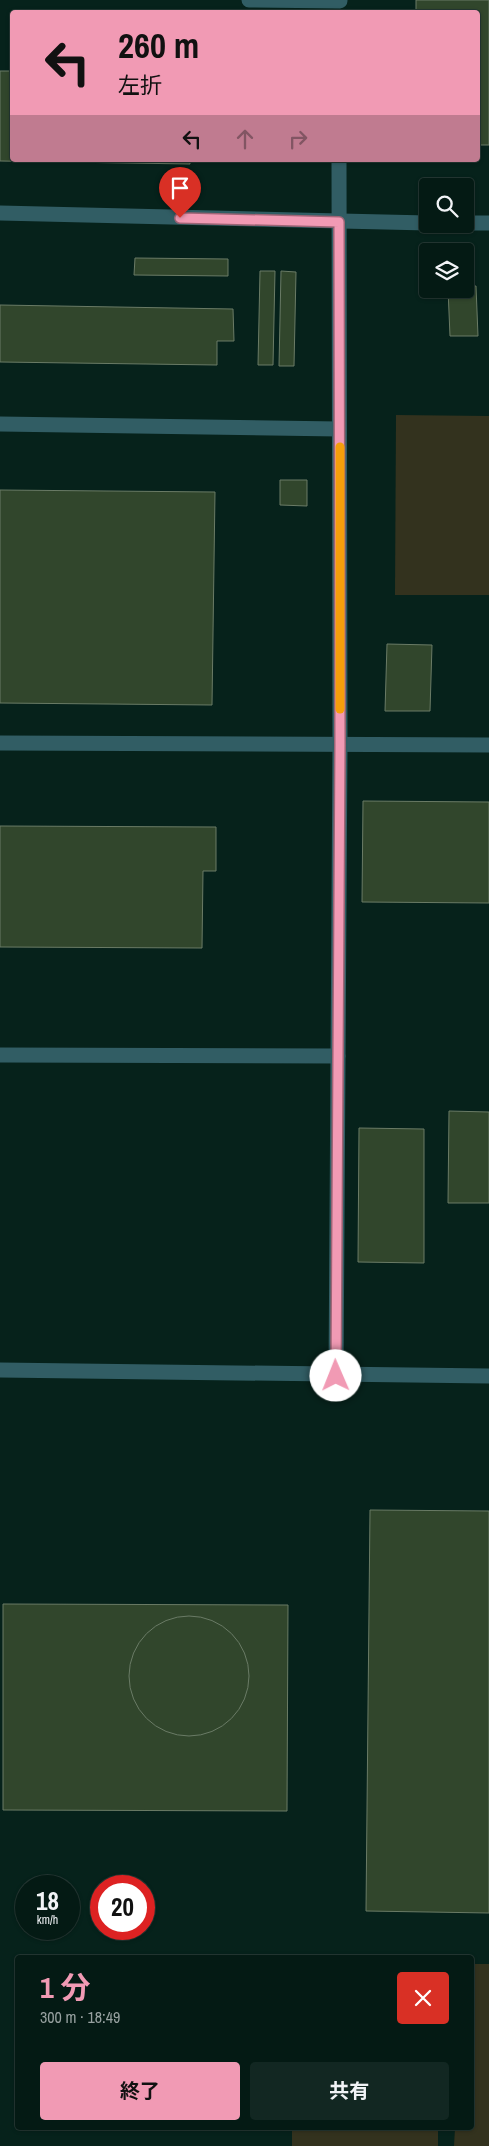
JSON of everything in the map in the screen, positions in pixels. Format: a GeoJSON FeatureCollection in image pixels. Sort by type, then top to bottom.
{"type":"FeatureCollection","features":[{"type":"Feature","properties":{"kind":"street"},"geometry":{"type":"LineString","coordinates":[[249,0],[340,5]]}},
{"type":"Feature","properties":{"kind":"street"},"geometry":{"type":"LineString","coordinates":[[336,1376],[340,745],[340,162]]}},
{"type":"Feature","properties":{"kind":"street"},"geometry":{"type":"LineString","coordinates":[[0,213],[419,223]]}},
{"type":"Feature","properties":{"kind":"street"},"geometry":{"type":"LineString","coordinates":[[474,223],[489,224]]}},
{"type":"Feature","properties":{"kind":"street"},"geometry":{"type":"LineString","coordinates":[[0,424],[340,429]]}},
{"type":"Feature","properties":{"kind":"street"},"geometry":{"type":"LineString","coordinates":[[0,743],[489,745]]}},
{"type":"Feature","properties":{"kind":"street"},"geometry":{"type":"LineString","coordinates":[[0,1055],[338,1056]]}},
{"type":"Feature","properties":{"kind":"street"},"geometry":{"type":"LineString","coordinates":[[0,1370],[336,1376],[489,1376]]}},
{"type":"Feature","properties":{"kind":"shaded area"},"geometry":{"type":"Polygon","coordinates":[[[396,415],[489,416],[489,595],[395,595],[396,415]]]}},
{"type":"Feature","properties":{"kind":"shaded area"},"geometry":{"type":"Polygon","coordinates":[[[295,1954],[344,1955],[295,1955],[295,1954]]]}},
{"type":"Feature","properties":{"kind":"shaded area"},"geometry":{"type":"Polygon","coordinates":[[[474,1964],[489,1964],[489,2146],[454,2146],[455,2130],[474,2130],[474,1964]]]}},
{"type":"Feature","properties":{"kind":"shaded area"},"geometry":{"type":"Polygon","coordinates":[[[292,2130],[438,2130],[438,2146],[292,2146],[292,2130]]]}},
{"type":"Feature","properties":{"kind":"building"},"geometry":{"type":"Polygon","coordinates":[[[416,0],[489,0],[489,145],[480,145],[480,10],[416,10],[416,0]]]}},
{"type":"Feature","properties":{"kind":"building"},"geometry":{"type":"Polygon","coordinates":[[[0,71],[10,71],[10,161],[0,161],[0,71]]]}},
{"type":"Feature","properties":{"kind":"building"},"geometry":{"type":"Polygon","coordinates":[[[63,162],[190,162],[190,164],[63,162]]]}},
{"type":"Feature","properties":{"kind":"building"},"geometry":{"type":"Polygon","coordinates":[[[135,258],[228,259],[228,276],[134,275],[135,258]]]}},
{"type":"Feature","properties":{"kind":"building"},"geometry":{"type":"Polygon","coordinates":[[[260,271],[275,271],[273,365],[258,365],[260,271]]]}},
{"type":"Feature","properties":{"kind":"building"},"geometry":{"type":"Polygon","coordinates":[[[281,271],[296,272],[294,366],[279,366],[281,271]]]}},
{"type":"Feature","properties":{"kind":"building"},"geometry":{"type":"Polygon","coordinates":[[[474,286],[476,286],[478,336],[450,336],[448,298],[474,298],[474,286]]]}},
{"type":"Feature","properties":{"kind":"building"},"geometry":{"type":"Polygon","coordinates":[[[0,305],[233,309],[234,341],[217,341],[217,365],[0,362],[0,305]]]}},
{"type":"Feature","properties":{"kind":"building"},"geometry":{"type":"Polygon","coordinates":[[[280,480],[307,480],[307,506],[280,505],[280,480]]]}},
{"type":"Feature","properties":{"kind":"building"},"geometry":{"type":"Polygon","coordinates":[[[0,490],[215,492],[212,705],[0,703],[0,490]]]}},
{"type":"Feature","properties":{"kind":"building"},"geometry":{"type":"Polygon","coordinates":[[[387,644],[432,645],[430,711],[385,711],[387,644]]]}},
{"type":"Feature","properties":{"kind":"building"},"geometry":{"type":"Polygon","coordinates":[[[363,801],[489,802],[489,903],[362,902],[363,801]]]}},
{"type":"Feature","properties":{"kind":"building"},"geometry":{"type":"Polygon","coordinates":[[[0,826],[216,827],[216,871],[203,871],[202,948],[0,947],[0,826]]]}},
{"type":"Feature","properties":{"kind":"building"},"geometry":{"type":"Polygon","coordinates":[[[449,1111],[489,1112],[489,1203],[448,1203],[449,1111]]]}},
{"type":"Feature","properties":{"kind":"building"},"geometry":{"type":"Polygon","coordinates":[[[359,1128],[424,1129],[424,1263],[358,1262],[359,1128]]]}},
{"type":"Feature","properties":{"kind":"building"},"geometry":{"type":"Polygon","coordinates":[[[370,1510],[489,1511],[489,1913],[366,1911],[370,1510]]]}},
{"type":"Feature","properties":{"kind":"building"},"geometry":{"type":"Polygon","coordinates":[[[3,1604],[288,1605],[287,1811],[3,1810],[3,1604]]]}},
{"type":"Feature","properties":{"kind":"building"},"geometry":{"type":"Polygon","coordinates":[[[189,1616],[201,1617],[212,1621],[222,1626],[231,1634],[239,1643],[244,1653],[248,1664],[248,1688],[244,1699],[239,1709],[231,1718],[222,1726],[212,1731],[201,1735],[189,1736],[177,1735],[166,1731],[156,1726],[147,1718],[139,1709],[134,1699],[130,1688],[129,1676],[130,1664],[134,1653],[139,1643],[147,1634],[156,1626],[166,1621],[177,1617],[189,1616]]]}},
{"type":"Feature","properties":{"kind":"slow traffic"},"geometry":{"type":"LineString","coordinates":[[340,447],[340,709]]}},
{"type":"Feature","properties":{"kind":"route"},"geometry":{"type":"LineString","coordinates":[[180,218],[339,222],[340,745],[336,1376]]}}]}
